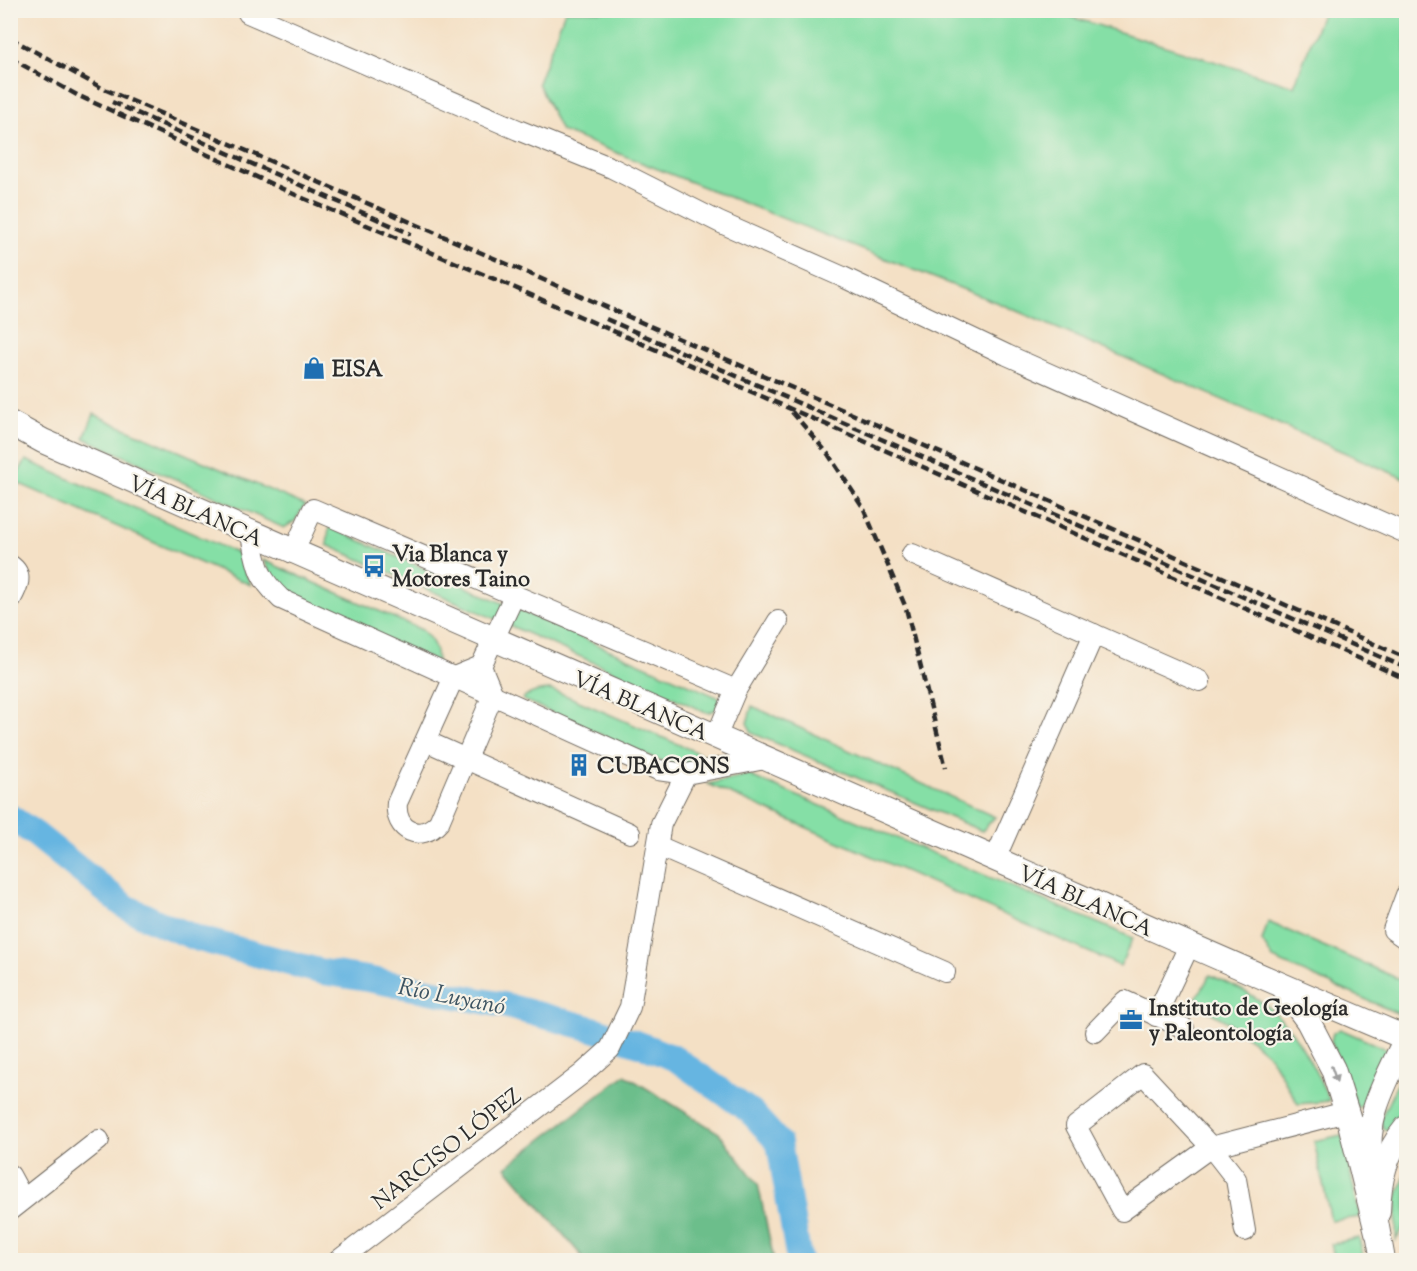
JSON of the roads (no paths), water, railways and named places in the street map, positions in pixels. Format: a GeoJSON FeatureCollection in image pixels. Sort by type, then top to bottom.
{"type":"FeatureCollection","features":[{"type":"Feature","properties":{"kind":"main road","name":"VÍA BLANCA"},"geometry":{"type":"LineString","coordinates":[[11,423],[44,441],[293,553],[995,859],[1284,988],[1406,1038]]}},
{"type":"Feature","properties":{"kind":"main road"},"geometry":{"type":"LineString","coordinates":[[1284,988],[1308,1021],[1333,1069],[1383,1260]]}},
{"type":"Feature","properties":{"kind":"main road"},"geometry":{"type":"LineString","coordinates":[[1377,1232],[1368,1150],[1369,1127],[1374,1107],[1406,1038]]}},
{"type":"Feature","properties":{"kind":"main road"},"geometry":{"type":"LineString","coordinates":[[1377,1232],[1379,1185],[1389,1153],[1407,1128]]}},
{"type":"Feature","properties":{"kind":"street"},"geometry":{"type":"LineString","coordinates":[[248,13],[518,130],[612,168],[719,222],[843,277],[1007,355],[1407,534]]}},
{"type":"Feature","properties":{"kind":"street"},"geometry":{"type":"LineString","coordinates":[[293,553],[314,509],[736,690]]}},
{"type":"Feature","properties":{"kind":"street"},"geometry":{"type":"LineString","coordinates":[[250,534],[257,567],[266,585],[281,599],[658,770],[686,774],[765,759]]}},
{"type":"Feature","properties":{"kind":"street"},"geometry":{"type":"LineString","coordinates":[[912,554],[1200,681]]}},
{"type":"Feature","properties":{"kind":"street"},"geometry":{"type":"LineString","coordinates":[[10,565],[18,571],[20,578],[10,601]]}},
{"type":"Feature","properties":{"kind":"street"},"geometry":{"type":"LineString","coordinates":[[481,666],[493,695],[440,822],[421,833],[407,829],[398,818],[398,803],[454,677],[481,666],[515,594]]}},
{"type":"Feature","properties":{"kind":"street"},"geometry":{"type":"LineString","coordinates":[[716,737],[736,690],[778,621]]}},
{"type":"Feature","properties":{"kind":"street"},"geometry":{"type":"LineString","coordinates":[[995,859],[1094,634]]}},
{"type":"Feature","properties":{"kind":"street"},"geometry":{"type":"LineString","coordinates":[[426,741],[630,833]]}},
{"type":"Feature","properties":{"kind":"street","name":"NARCISO LÓPEZ"},"geometry":{"type":"LineString","coordinates":[[339,1260],[582,1074],[610,1049],[630,1007],[661,824],[686,774]]}},
{"type":"Feature","properties":{"kind":"street"},"geometry":{"type":"LineString","coordinates":[[657,846],[945,972]]}},
{"type":"Feature","properties":{"kind":"street"},"geometry":{"type":"LineString","coordinates":[[1407,895],[1393,930],[1407,939]]}},
{"type":"Feature","properties":{"kind":"street"},"geometry":{"type":"LineString","coordinates":[[1156,1016],[1189,946]]}},
{"type":"Feature","properties":{"kind":"street"},"geometry":{"type":"LineString","coordinates":[[1095,1032],[1125,1001],[1184,1028]]}},
{"type":"Feature","properties":{"kind":"street"},"geometry":{"type":"LineString","coordinates":[[1245,1231],[1236,1179],[1211,1147],[1143,1074],[1076,1126],[1122,1211],[1211,1147],[1346,1112]]}},
{"type":"Feature","properties":{"kind":"street"},"geometry":{"type":"LineString","coordinates":[[10,1175],[17,1205],[99,1140]]}},
{"type":"Feature","properties":{"kind":"waterway","name":"Río Luyanó"},"geometry":{"type":"LineString","coordinates":[[10,817],[35,834],[126,907],[199,939],[323,972],[503,1005],[593,1029],[676,1059],[751,1112],[779,1143],[799,1260]]}},
{"type":"Feature","properties":{"kind":"railway"},"geometry":{"type":"LineString","coordinates":[[10,38],[102,88],[1406,658]]}},
{"type":"Feature","properties":{"kind":"railway"},"geometry":{"type":"LineString","coordinates":[[10,58],[77,95],[298,196],[506,284],[1406,679]]}},
{"type":"Feature","properties":{"kind":"railway"},"geometry":{"type":"LineString","coordinates":[[112,102],[411,234]]}},
{"type":"Feature","properties":{"kind":"railway"},"geometry":{"type":"LineString","coordinates":[[606,319],[1406,668]]}},
{"type":"Feature","properties":{"kind":"railway"},"geometry":{"type":"LineString","coordinates":[[792,412],[828,454],[863,507],[906,608],[946,768]]}},
{"type":"Feature","properties":{"kind":"place","name":"EISA"},"geometry":{"type":"Point","coordinates":[314,368]}},
{"type":"Feature","properties":{"kind":"place","name":"Via Blanca y Motores Taino"},"geometry":{"type":"Point","coordinates":[374,566]}},
{"type":"Feature","properties":{"kind":"place","name":"CUBACONS"},"geometry":{"type":"Point","coordinates":[579,765]}},
{"type":"Feature","properties":{"kind":"place","name":"Instituto de Geología y Paleontología"},"geometry":{"type":"Point","coordinates":[1131,1020]}}]}
